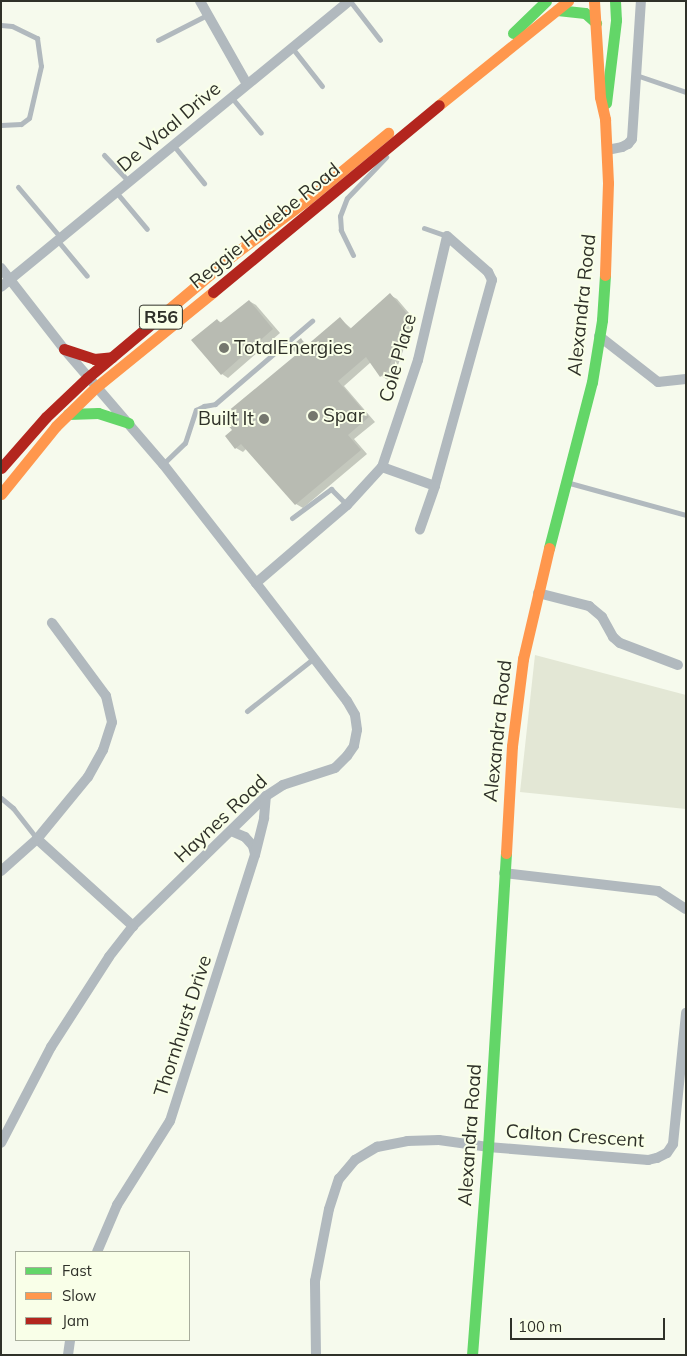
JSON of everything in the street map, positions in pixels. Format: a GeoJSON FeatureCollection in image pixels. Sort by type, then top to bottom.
{"type":"FeatureCollection","features":[{"type":"Feature","properties":{"kind":"main road","name":"Reggie Hadebe Road"},"geometry":{"type":"LineString","coordinates":[[1,468],[31,433],[87,378],[233,255],[308,199],[533,22],[553,13],[568,1]]}},
{"type":"Feature","properties":{"kind":"main road","name":"Alexandra Road"},"geometry":{"type":"LineString","coordinates":[[472,1355],[488,1147],[514,726],[523,659],[565,482],[592,382],[599,336],[607,254],[607,150],[605,119],[600,97],[594,1]]}},
{"type":"Feature","properties":{"kind":"main road","name":"Alexandra Road"},"geometry":{"type":"LineString","coordinates":[[605,119],[616,20],[615,1]]}},
{"type":"Feature","properties":{"kind":"main road","name":"Reggie Hadebe Road"},"geometry":{"type":"LineString","coordinates":[[1,494],[68,414],[95,388],[316,209],[533,22],[544,4]]}},
{"type":"Feature","properties":{"kind":"main road"},"geometry":{"type":"LineString","coordinates":[[553,13],[586,13],[596,23]]}},
{"type":"Feature","properties":{"kind":"main road"},"geometry":{"type":"LineString","coordinates":[[64,349],[94,359],[112,358]]}},
{"type":"Feature","properties":{"kind":"main road"},"geometry":{"type":"LineString","coordinates":[[68,414],[98,413],[128,423]]}},
{"type":"Feature","properties":{"kind":"street"},"geometry":{"type":"LineString","coordinates":[[200,1],[247,84]]}},
{"type":"Feature","properties":{"kind":"street","name":"De Waal Drive"},"geometry":{"type":"LineString","coordinates":[[1,286],[60,240],[349,1]]}},
{"type":"Feature","properties":{"kind":"street"},"geometry":{"type":"LineString","coordinates":[[607,150],[622,147],[632,139],[641,1]]}},
{"type":"Feature","properties":{"kind":"street"},"geometry":{"type":"LineString","coordinates":[[420,529],[434,486],[492,280],[488,272],[447,236]]}},
{"type":"Feature","properties":{"kind":"street","name":"Cole Place"},"geometry":{"type":"LineString","coordinates":[[256,583],[347,505],[377,475],[382,467],[418,360],[447,236]]}},
{"type":"Feature","properties":{"kind":"street","name":"Haynes Road"},"geometry":{"type":"LineString","coordinates":[[1,268],[95,388],[163,464],[314,658],[355,715],[357,730],[354,746],[347,756],[334,768],[283,785],[266,796],[133,926],[109,957],[6,1120],[1,1143]]}},
{"type":"Feature","properties":{"kind":"street"},"geometry":{"type":"LineString","coordinates":[[599,336],[658,382],[686,379]]}},
{"type":"Feature","properties":{"kind":"street"},"geometry":{"type":"LineString","coordinates":[[382,467],[434,486]]}},
{"type":"Feature","properties":{"kind":"street"},"geometry":{"type":"LineString","coordinates":[[538,593],[596,610],[613,637],[620,643],[678,666]]}},
{"type":"Feature","properties":{"kind":"street"},"geometry":{"type":"LineString","coordinates":[[1,871],[37,839],[88,777],[103,750],[112,722],[106,696],[52,623]]}},
{"type":"Feature","properties":{"kind":"street","name":"Thornhurst Drive"},"geometry":{"type":"LineString","coordinates":[[96,1251],[117,1205],[170,1121],[255,855],[266,796]]}},
{"type":"Feature","properties":{"kind":"street"},"geometry":{"type":"LineString","coordinates":[[231,831],[245,836],[253,846],[255,855]]}},
{"type":"Feature","properties":{"kind":"street"},"geometry":{"type":"LineString","coordinates":[[37,839],[133,926]]}},
{"type":"Feature","properties":{"kind":"street"},"geometry":{"type":"LineString","coordinates":[[504,873],[658,891],[686,908]]}},
{"type":"Feature","properties":{"kind":"street","name":"Calton Crescent"},"geometry":{"type":"LineString","coordinates":[[316,1355],[314,1281],[329,1209],[339,1179],[355,1160],[377,1147],[407,1141],[439,1140],[488,1147],[648,1160],[666,1153],[672,1144],[674,1136],[686,1013]]}},
{"type":"Feature","properties":{"kind":"street"},"geometry":{"type":"LineString","coordinates":[[68,1355],[70,1341]]}},
{"type":"Feature","properties":{"kind":"lane"},"geometry":{"type":"LineString","coordinates":[[349,1],[380,40]]}},
{"type":"Feature","properties":{"kind":"lane"},"geometry":{"type":"LineString","coordinates":[[158,40],[207,15]]}},
{"type":"Feature","properties":{"kind":"lane"},"geometry":{"type":"LineString","coordinates":[[1,25],[12,26],[37,38],[41,66],[29,118],[21,124],[1,125]]}},
{"type":"Feature","properties":{"kind":"lane"},"geometry":{"type":"LineString","coordinates":[[293,49],[322,86]]}},
{"type":"Feature","properties":{"kind":"lane"},"geometry":{"type":"LineString","coordinates":[[636,75],[686,92]]}},
{"type":"Feature","properties":{"kind":"lane"},"geometry":{"type":"LineString","coordinates":[[232,98],[261,133]]}},
{"type":"Feature","properties":{"kind":"lane"},"geometry":{"type":"LineString","coordinates":[[353,255],[341,230],[340,216],[346,198],[381,163],[400,136]]}},
{"type":"Feature","properties":{"kind":"lane"},"geometry":{"type":"LineString","coordinates":[[174,146],[204,182]]}},
{"type":"Feature","properties":{"kind":"lane"},"geometry":{"type":"LineString","coordinates":[[104,155],[130,182]]}},
{"type":"Feature","properties":{"kind":"lane"},"geometry":{"type":"LineString","coordinates":[[18,187],[87,276]]}},
{"type":"Feature","properties":{"kind":"lane"},"geometry":{"type":"LineString","coordinates":[[116,192],[147,229]]}},
{"type":"Feature","properties":{"kind":"lane"},"geometry":{"type":"LineString","coordinates":[[424,228],[447,236]]}},
{"type":"Feature","properties":{"kind":"lane"},"geometry":{"type":"LineString","coordinates":[[163,464],[185,443],[196,410],[215,404],[312,320]]}},
{"type":"Feature","properties":{"kind":"lane"},"geometry":{"type":"LineString","coordinates":[[565,482],[686,515]]}},
{"type":"Feature","properties":{"kind":"lane"},"geometry":{"type":"LineString","coordinates":[[292,518],[331,489],[347,505]]}},
{"type":"Feature","properties":{"kind":"lane"},"geometry":{"type":"LineString","coordinates":[[248,711],[314,658]]}},
{"type":"Feature","properties":{"kind":"lane"},"geometry":{"type":"LineString","coordinates":[[1,798],[13,808],[37,839]]}},
{"type":"Feature","properties":{"kind":"green space"},"geometry":{"type":"Polygon","coordinates":[[[535,655],[686,695],[686,809],[520,792],[535,655]]]}},
{"type":"Feature","properties":{"kind":"building"},"geometry":{"type":"Polygon","coordinates":[[[390,293],[408,315],[388,370],[380,377],[366,357],[338,381],[369,417],[348,435],[361,450],[295,505],[241,444],[235,449],[225,436],[232,430],[221,417],[297,354],[290,347],[301,338],[306,346],[340,317],[350,329],[390,293]]]}},
{"type":"Feature","properties":{"kind":"building"},"geometry":{"type":"Polygon","coordinates":[[[249,300],[273,329],[221,375],[191,340],[217,319],[220,323],[249,300]]]}},
{"type":"Feature","properties":{"kind":"traffic: fast"},"geometry":{"type":"LineString","coordinates":[[513,33],[546,1]]}},
{"type":"Feature","properties":{"kind":"traffic: fast"},"geometry":{"type":"LineString","coordinates":[[606,103],[616,20],[615,1]]}},
{"type":"Feature","properties":{"kind":"traffic: fast"},"geometry":{"type":"LineString","coordinates":[[557,10],[585,13],[596,23]]}},
{"type":"Feature","properties":{"kind":"traffic: fast"},"geometry":{"type":"LineString","coordinates":[[549,548],[592,382],[602,320],[605,275]]}},
{"type":"Feature","properties":{"kind":"traffic: fast"},"geometry":{"type":"LineString","coordinates":[[68,414],[98,413],[128,423]]}},
{"type":"Feature","properties":{"kind":"traffic: fast"},"geometry":{"type":"LineString","coordinates":[[472,1355],[488,1147],[506,853]]}},
{"type":"Feature","properties":{"kind":"traffic: slow"},"geometry":{"type":"LineString","coordinates":[[439,105],[568,1]]}},
{"type":"Feature","properties":{"kind":"traffic: slow"},"geometry":{"type":"LineString","coordinates":[[594,1],[600,97],[605,119],[608,183],[605,275]]}},
{"type":"Feature","properties":{"kind":"traffic: slow"},"geometry":{"type":"LineString","coordinates":[[157,319],[233,255],[308,199],[388,133]]}},
{"type":"Feature","properties":{"kind":"traffic: slow"},"geometry":{"type":"LineString","coordinates":[[1,494],[56,426],[95,388],[213,292]]}},
{"type":"Feature","properties":{"kind":"traffic: slow"},"geometry":{"type":"LineString","coordinates":[[506,853],[512,746],[523,659],[549,548]]}},
{"type":"Feature","properties":{"kind":"traffic: jam"},"geometry":{"type":"LineString","coordinates":[[213,292],[439,105]]}},
{"type":"Feature","properties":{"kind":"traffic: jam"},"geometry":{"type":"LineString","coordinates":[[1,468],[46,417],[87,378],[157,319]]}},
{"type":"Feature","properties":{"kind":"traffic: jam"},"geometry":{"type":"LineString","coordinates":[[64,349],[94,359],[112,357]]}},
{"type":"Feature","properties":{"kind":"place","name":"TotalEnergies"},"geometry":{"type":"Point","coordinates":[224,348]}},
{"type":"Feature","properties":{"kind":"place","name":"Spar"},"geometry":{"type":"Point","coordinates":[313,416]}},
{"type":"Feature","properties":{"kind":"place","name":"Built It"},"geometry":{"type":"Point","coordinates":[264,419]}}]}
